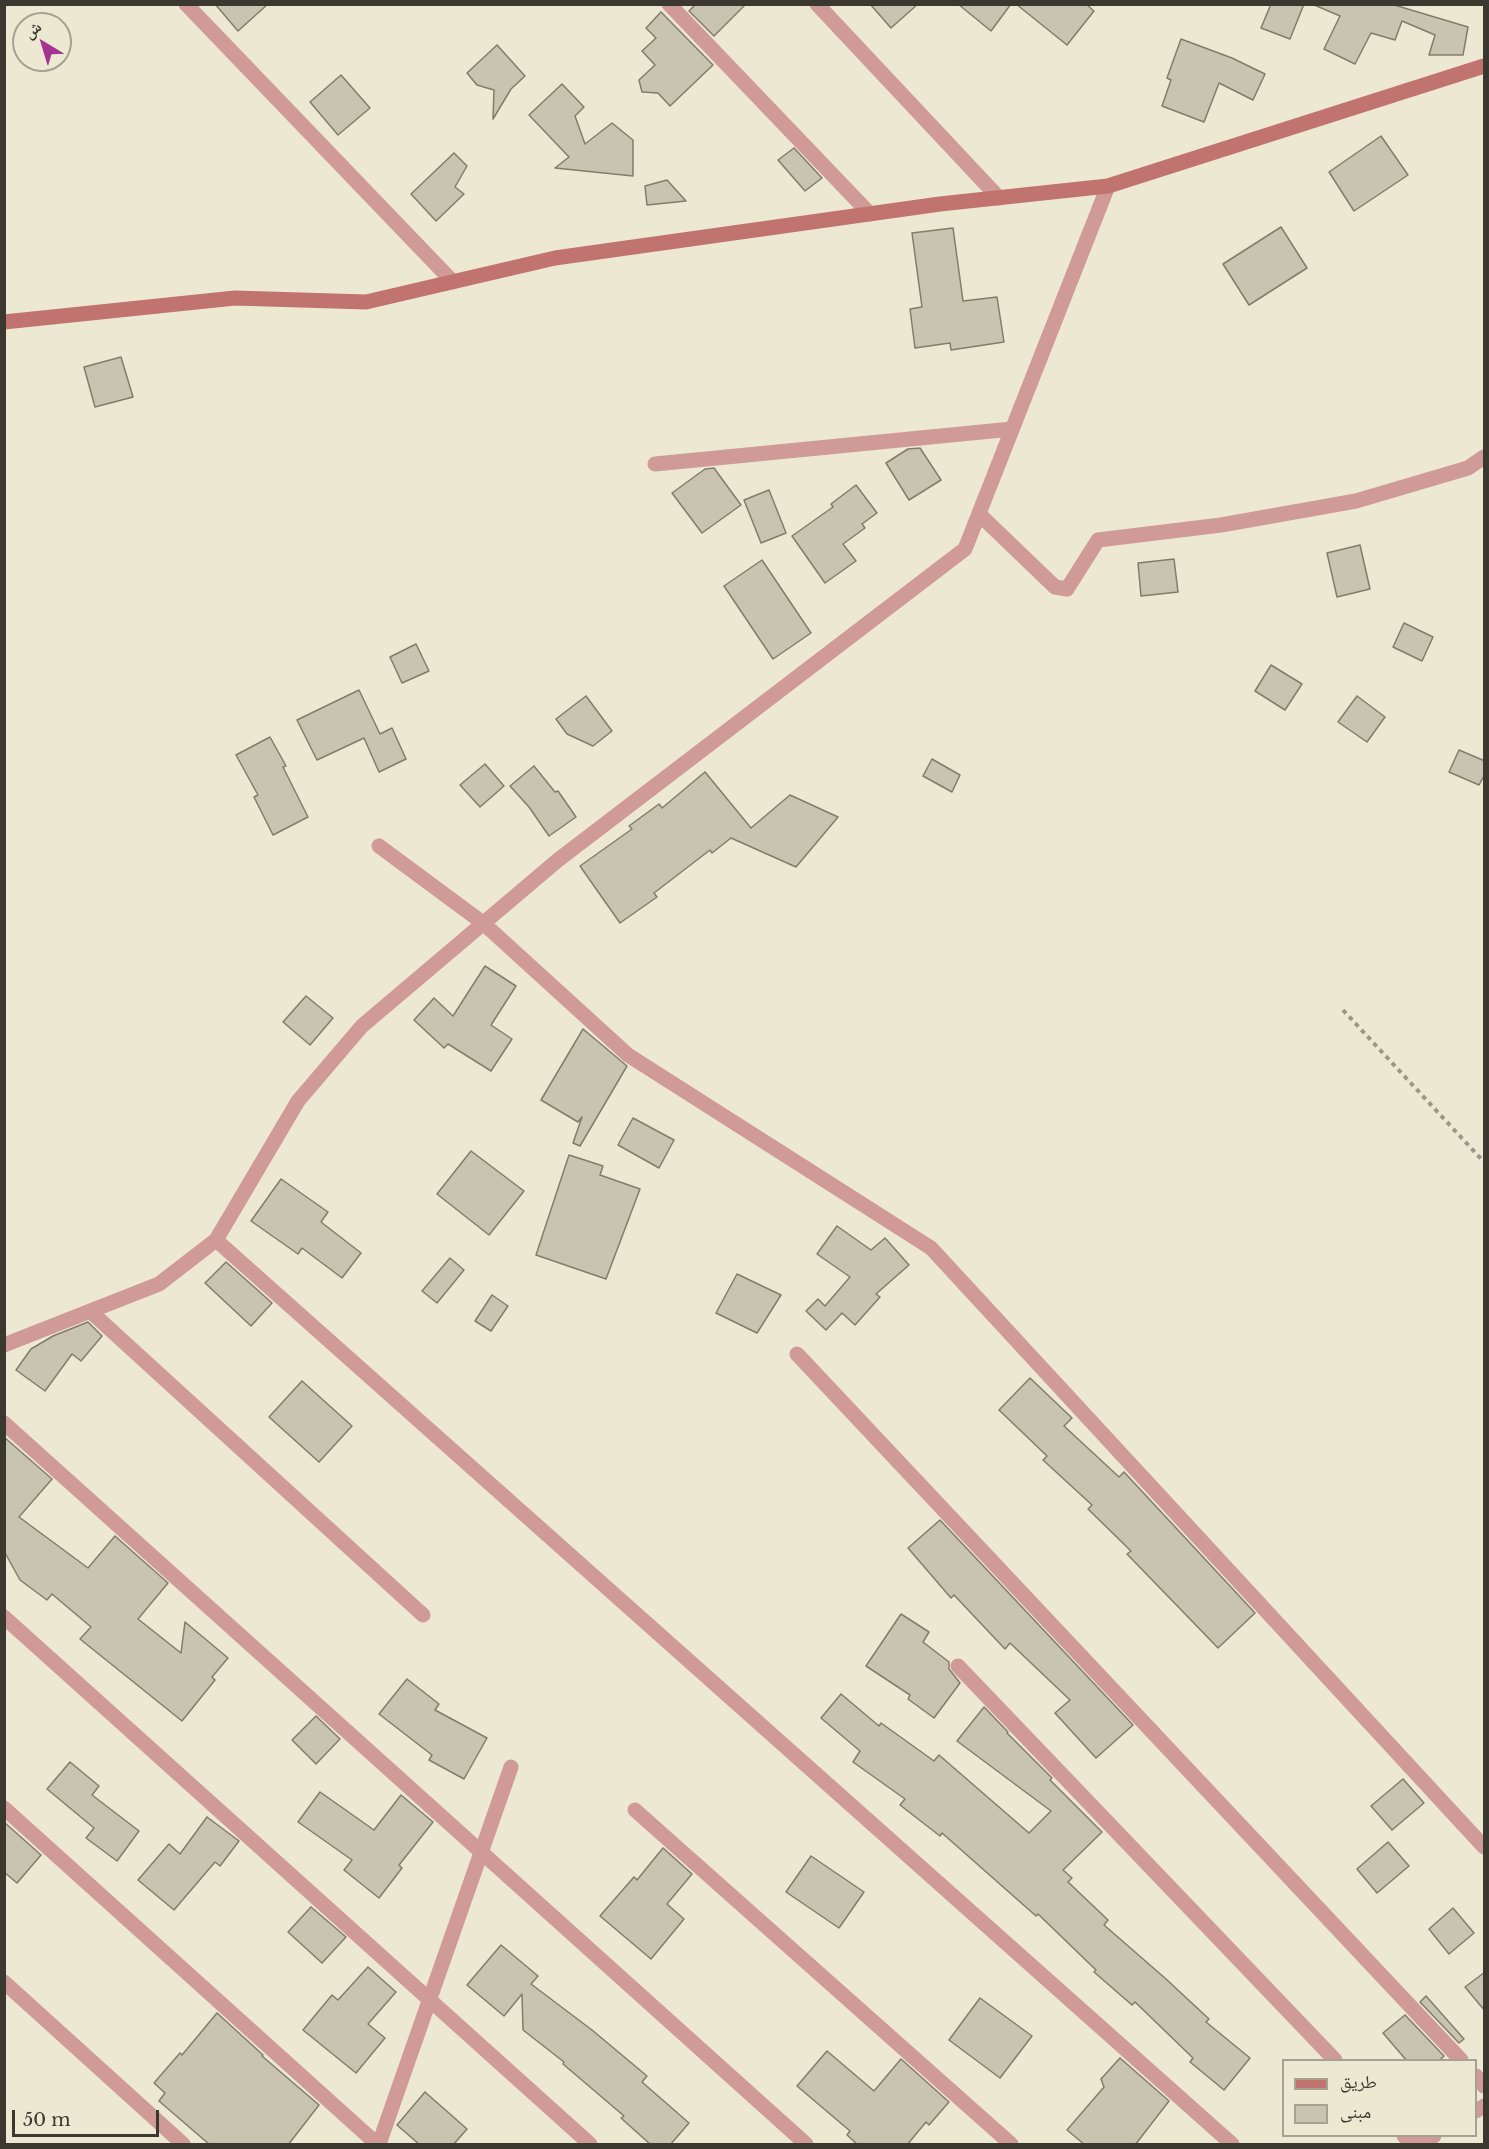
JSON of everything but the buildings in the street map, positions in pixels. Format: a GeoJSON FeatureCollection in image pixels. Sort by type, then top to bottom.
{"type":"FeatureCollection","features":[{"type":"Feature","properties":{"kind":"street"},"geometry":{"type":"LineString","coordinates":[[186,4],[453,282]]}},
{"type":"Feature","properties":{"kind":"street"},"geometry":{"type":"LineString","coordinates":[[669,4],[870,214]]}},
{"type":"Feature","properties":{"kind":"street"},"geometry":{"type":"LineString","coordinates":[[817,4],[999,198]]}},
{"type":"Feature","properties":{"kind":"street"},"geometry":{"type":"LineString","coordinates":[[4,322],[236,298],[366,302],[555,258],[870,214],[1108,186],[1485,66]]}},
{"type":"Feature","properties":{"kind":"street"},"geometry":{"type":"LineString","coordinates":[[4,1345],[159,1284],[216,1240],[298,1101],[362,1026],[558,860],[965,549],[1108,186]]}},
{"type":"Feature","properties":{"kind":"street"},"geometry":{"type":"LineString","coordinates":[[655,464],[1012,429]]}},
{"type":"Feature","properties":{"kind":"street"},"geometry":{"type":"LineString","coordinates":[[979,514],[1055,587],[1067,589],[1098,540],[1221,525],[1356,501],[1468,468],[1484,458]]}},
{"type":"Feature","properties":{"kind":"street"},"geometry":{"type":"LineString","coordinates":[[379,846],[483,923],[628,1055],[931,1248],[1485,1847]]}},
{"type":"Feature","properties":{"kind":"street"},"geometry":{"type":"LineString","coordinates":[[216,1240],[1232,2145]]}},
{"type":"Feature","properties":{"kind":"street"},"geometry":{"type":"LineString","coordinates":[[90,1311],[423,1615]]}},
{"type":"Feature","properties":{"kind":"street"},"geometry":{"type":"LineString","coordinates":[[797,1354],[1459,2059]]}},
{"type":"Feature","properties":{"kind":"street"},"geometry":{"type":"LineString","coordinates":[[4,1423],[807,2145]]}},
{"type":"Feature","properties":{"kind":"street"},"geometry":{"type":"LineString","coordinates":[[4,1617],[590,2145]]}},
{"type":"Feature","properties":{"kind":"street"},"geometry":{"type":"LineString","coordinates":[[958,1665],[1333,2059]]}},
{"type":"Feature","properties":{"kind":"street"},"geometry":{"type":"LineString","coordinates":[[4,1808],[378,2145],[511,1767]]}},
{"type":"Feature","properties":{"kind":"street"},"geometry":{"type":"LineString","coordinates":[[635,1810],[1011,2145]]}},
{"type":"Feature","properties":{"kind":"street"},"geometry":{"type":"LineString","coordinates":[[4,1983],[183,2145]]}},
{"type":"Feature","properties":{"kind":"street"},"geometry":{"type":"LineString","coordinates":[[1418,2145],[1432,2137]]}},
{"type":"Feature","properties":{"kind":"path"},"geometry":{"type":"LineString","coordinates":[[1343,1010],[1485,1162]]}}]}
